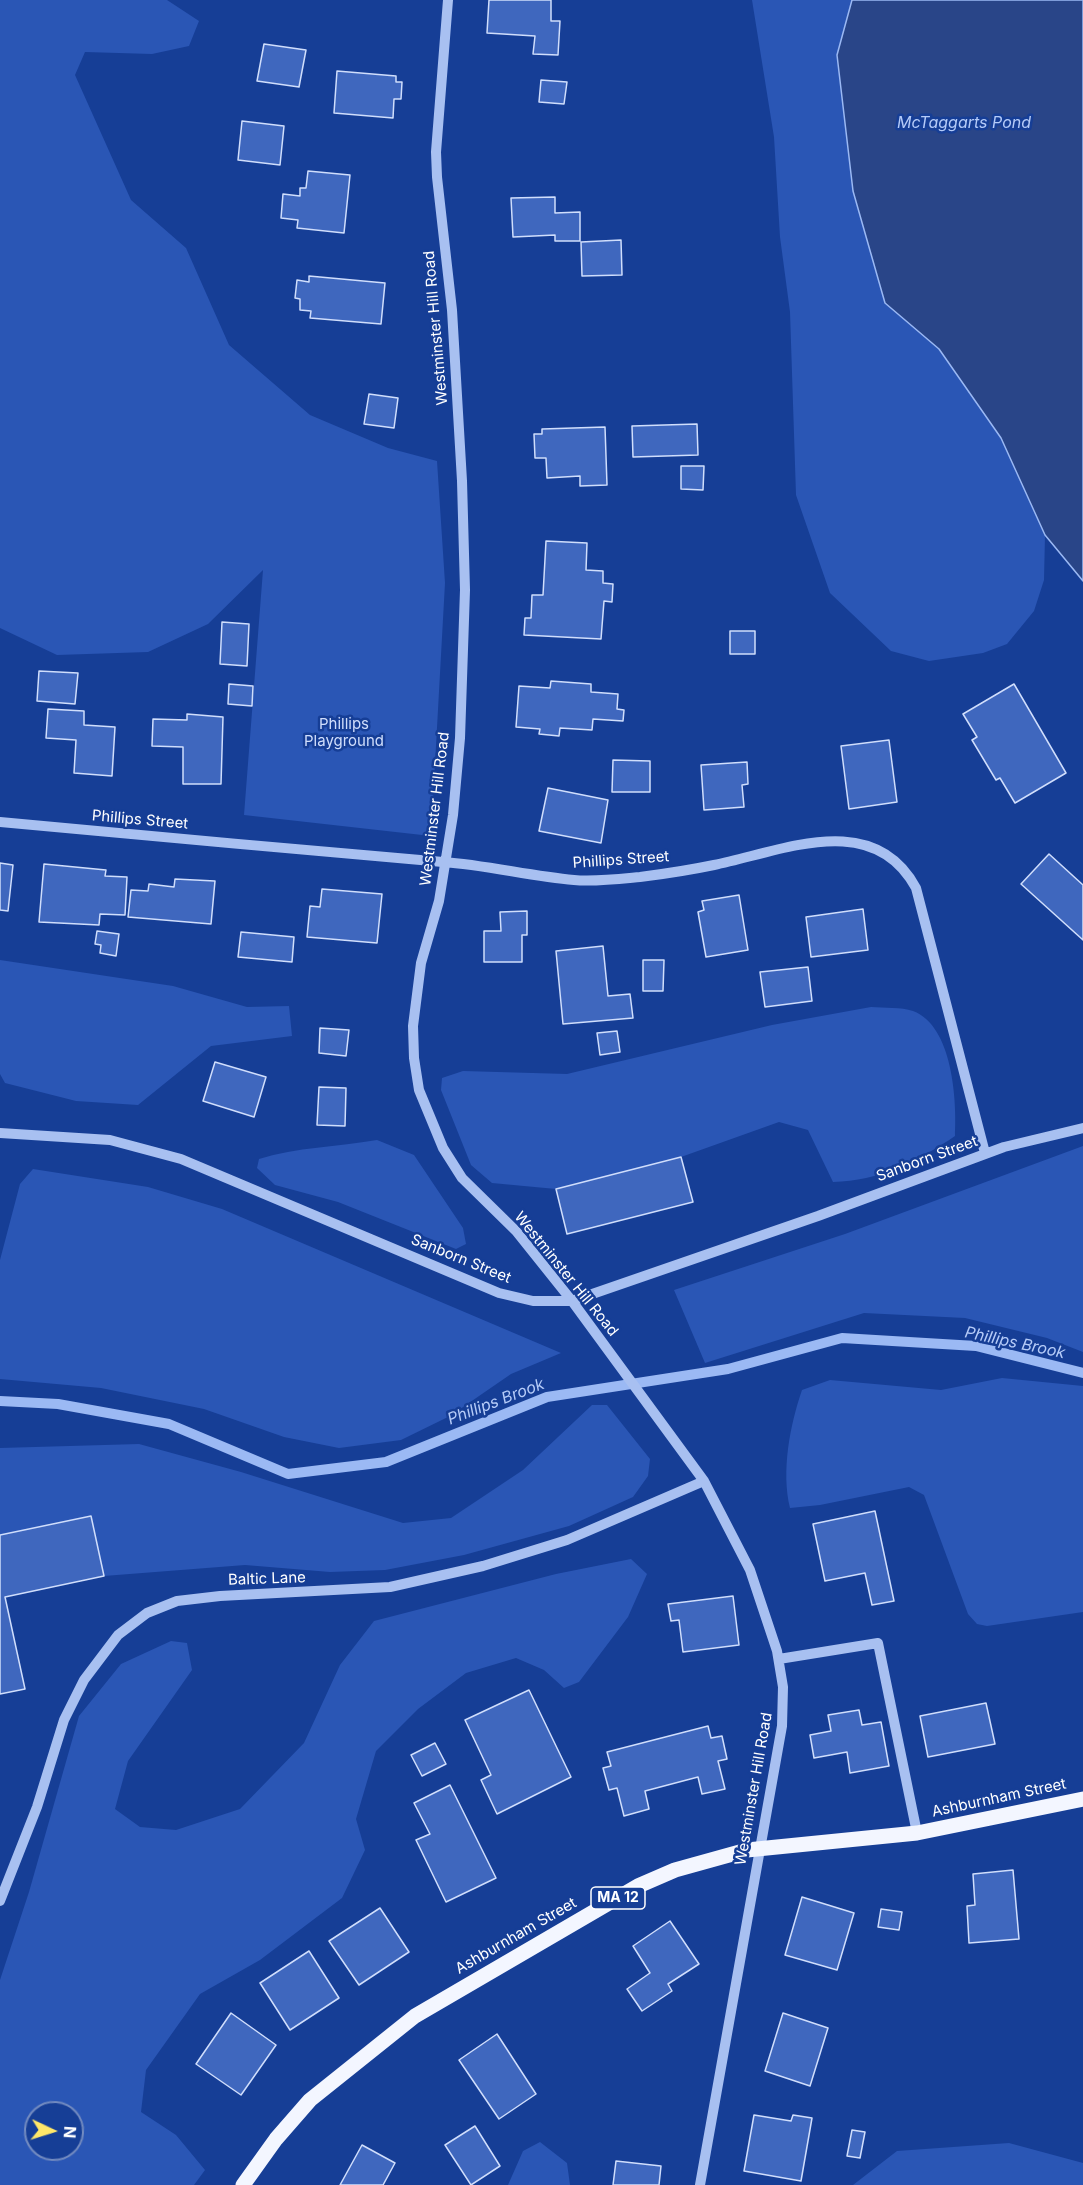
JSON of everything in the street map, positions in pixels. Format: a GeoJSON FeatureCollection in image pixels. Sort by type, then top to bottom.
{"type":"FeatureCollection","features":[{"type":"Feature","properties":{"kind":"main road","name":"Ashburnham Street"},"geometry":{"type":"LineString","coordinates":[[243,2185],[276,2139],[310,2100],[415,2016],[638,1886],[675,1870],[759,1848],[917,1833],[1083,1799]]}},
{"type":"Feature","properties":{"kind":"street","name":"Westminster Hill Road"},"geometry":{"type":"LineString","coordinates":[[448,0],[437,177],[454,345],[465,590],[460,738],[453,815],[439,901],[420,963],[413,1026],[414,1058],[419,1090],[442,1148],[462,1178],[516,1231],[572,1301],[704,1481],[750,1570],[780,1659],[783,1687],[782,1726],[700,2185]]}},
{"type":"Feature","properties":{"kind":"street","name":"Phillips Street"},"geometry":{"type":"LineString","coordinates":[[0,822],[376,858],[444,862],[576,881],[641,876],[715,865],[814,841],[846,842],[879,851],[899,865],[916,888],[985,1153]]}},
{"type":"Feature","properties":{"kind":"street","name":"Sanborn Street"},"geometry":{"type":"LineString","coordinates":[[0,1133],[110,1140],[146,1148],[214,1172],[499,1293],[534,1301],[572,1301],[818,1216],[985,1153],[1083,1128]]}},
{"type":"Feature","properties":{"kind":"street","name":"Baltic Lane"},"geometry":{"type":"LineString","coordinates":[[0,1901],[37,1807],[64,1720],[84,1680],[117,1635],[147,1613],[177,1601],[220,1596],[352,1591],[390,1587],[483,1566],[567,1540],[704,1481]]}},
{"type":"Feature","properties":{"kind":"street"},"geometry":{"type":"LineString","coordinates":[[780,1659],[878,1643],[917,1833]]}},
{"type":"Feature","properties":{"kind":"green space","name":"Phillips Playground"},"geometry":{"type":"Polygon","coordinates":[[[0,0],[167,0],[199,21],[189,46],[152,54],[85,52],[75,75],[131,200],[186,248],[229,345],[310,415],[388,448],[437,461],[445,583],[431,836],[244,815],[263,570],[208,624],[148,652],[57,655],[0,628],[0,0]]]}},
{"type":"Feature","properties":{"kind":"green space"},"geometry":{"type":"Polygon","coordinates":[[[752,0],[852,0],[837,55],[885,303],[939,349],[1001,438],[1045,535],[1044,580],[1034,611],[1007,644],[983,653],[929,661],[891,651],[830,593],[796,495],[790,312],[780,237],[774,137],[752,0]]]}},
{"type":"Feature","properties":{"kind":"green space"},"geometry":{"type":"Polygon","coordinates":[[[0,960],[173,986],[247,1007],[289,1006],[292,1036],[211,1046],[138,1105],[76,1101],[5,1083],[0,1074],[0,960]]]}},
{"type":"Feature","properties":{"kind":"green space"},"geometry":{"type":"Polygon","coordinates":[[[871,1007],[913,1011],[926,1019],[937,1032],[950,1066],[955,1104],[955,1136],[912,1161],[866,1178],[833,1182],[808,1130],[779,1122],[681,1157],[556,1189],[492,1183],[471,1165],[441,1090],[442,1078],[463,1071],[567,1074],[772,1025],[871,1007]]]}},
{"type":"Feature","properties":{"kind":"green space"},"geometry":{"type":"Polygon","coordinates":[[[377,1140],[414,1155],[463,1228],[466,1244],[456,1249],[338,1202],[275,1185],[257,1168],[259,1159],[273,1155],[377,1140]]]}},
{"type":"Feature","properties":{"kind":"green space"},"geometry":{"type":"Polygon","coordinates":[[[1083,1146],[1083,1352],[1047,1338],[965,1318],[864,1313],[705,1363],[674,1290],[845,1234],[1083,1146]]]}},
{"type":"Feature","properties":{"kind":"green space"},"geometry":{"type":"Polygon","coordinates":[[[33,1169],[148,1187],[222,1209],[561,1353],[511,1374],[450,1416],[401,1440],[339,1448],[284,1437],[204,1409],[101,1388],[0,1379],[0,1260],[20,1184],[33,1169]]]}},
{"type":"Feature","properties":{"kind":"green space"},"geometry":{"type":"Polygon","coordinates":[[[1002,1378],[1083,1386],[1083,1612],[987,1626],[977,1624],[968,1614],[924,1495],[909,1487],[820,1505],[790,1508],[786,1479],[788,1448],[802,1390],[830,1380],[941,1390],[1002,1378]]]}},
{"type":"Feature","properties":{"kind":"green space"},"geometry":{"type":"Polygon","coordinates":[[[592,1405],[607,1405],[650,1459],[648,1476],[633,1497],[569,1526],[464,1555],[385,1570],[330,1572],[245,1565],[104,1576],[91,1516],[0,1535],[0,1448],[139,1444],[241,1472],[403,1523],[451,1518],[523,1470],[592,1405]]]}},
{"type":"Feature","properties":{"kind":"green space"},"geometry":{"type":"Polygon","coordinates":[[[631,1559],[647,1574],[628,1617],[579,1682],[564,1688],[544,1670],[516,1658],[466,1673],[418,1709],[376,1751],[356,1819],[365,1850],[342,1898],[260,1960],[200,1994],[146,2070],[141,2112],[176,2135],[205,2170],[194,2185],[0,2185],[0,1980],[29,1892],[79,1716],[121,1664],[171,1641],[187,1643],[192,1670],[128,1761],[115,1809],[140,1827],[176,1830],[240,1809],[304,1743],[340,1665],[374,1621],[556,1574],[631,1559]]]}},
{"type":"Feature","properties":{"kind":"green space"},"geometry":{"type":"Polygon","coordinates":[[[540,2142],[567,2163],[570,2185],[508,2185],[523,2151],[540,2142]]]}},
{"type":"Feature","properties":{"kind":"green space"},"geometry":{"type":"Polygon","coordinates":[[[1009,2143],[1083,2163],[1083,2185],[853,2185],[897,2151],[1009,2143]]]}},
{"type":"Feature","properties":{"kind":"water","name":"McTaggarts Pond"},"geometry":{"type":"Polygon","coordinates":[[[852,0],[1083,0],[1083,581],[1045,535],[1001,438],[939,349],[885,303],[853,191],[837,55],[852,0]]]}},
{"type":"Feature","properties":{"kind":"building"},"geometry":{"type":"Polygon","coordinates":[[[489,0],[551,0],[551,21],[560,21],[558,55],[533,54],[535,36],[487,33],[489,0]]]}},
{"type":"Feature","properties":{"kind":"building"},"geometry":{"type":"Polygon","coordinates":[[[264,44],[306,50],[299,87],[257,81],[264,44]]]}},
{"type":"Feature","properties":{"kind":"building"},"geometry":{"type":"Polygon","coordinates":[[[337,71],[396,76],[396,82],[402,82],[401,99],[394,99],[393,118],[334,113],[337,71]]]}},
{"type":"Feature","properties":{"kind":"building"},"geometry":{"type":"Polygon","coordinates":[[[541,80],[567,82],[564,104],[539,102],[541,80]]]}},
{"type":"Feature","properties":{"kind":"building"},"geometry":{"type":"Polygon","coordinates":[[[242,121],[284,126],[280,165],[238,160],[242,121]]]}},
{"type":"Feature","properties":{"kind":"building"},"geometry":{"type":"Polygon","coordinates":[[[308,171],[350,175],[344,233],[297,228],[298,220],[281,218],[283,194],[300,196],[300,188],[306,188],[308,171]]]}},
{"type":"Feature","properties":{"kind":"building"},"geometry":{"type":"Polygon","coordinates":[[[555,197],[555,213],[580,212],[580,241],[555,241],[555,235],[513,237],[511,198],[555,197]]]}},
{"type":"Feature","properties":{"kind":"building"},"geometry":{"type":"Polygon","coordinates":[[[621,240],[622,275],[582,276],[581,242],[621,240]]]}},
{"type":"Feature","properties":{"kind":"building"},"geometry":{"type":"Polygon","coordinates":[[[309,276],[385,283],[381,324],[310,318],[311,311],[300,310],[300,299],[295,298],[297,280],[309,282],[309,276]]]}},
{"type":"Feature","properties":{"kind":"building"},"geometry":{"type":"Polygon","coordinates":[[[369,394],[398,398],[394,428],[364,424],[369,394]]]}},
{"type":"Feature","properties":{"kind":"building"},"geometry":{"type":"Polygon","coordinates":[[[697,424],[698,455],[633,457],[632,426],[697,424]]]}},
{"type":"Feature","properties":{"kind":"building"},"geometry":{"type":"Polygon","coordinates":[[[605,427],[607,485],[580,486],[580,476],[547,478],[546,458],[535,458],[534,434],[542,434],[542,429],[605,427]]]}},
{"type":"Feature","properties":{"kind":"building"},"geometry":{"type":"Polygon","coordinates":[[[681,466],[704,466],[703,490],[681,489],[681,466]]]}},
{"type":"Feature","properties":{"kind":"building"},"geometry":{"type":"Polygon","coordinates":[[[546,541],[587,543],[586,570],[603,571],[603,583],[613,584],[612,602],[604,601],[601,639],[524,635],[525,618],[531,618],[532,595],[543,595],[546,541]]]}},
{"type":"Feature","properties":{"kind":"building"},"geometry":{"type":"Polygon","coordinates":[[[222,622],[249,624],[247,666],[220,664],[222,622]]]}},
{"type":"Feature","properties":{"kind":"building"},"geometry":{"type":"Polygon","coordinates":[[[730,631],[755,631],[755,654],[730,654],[730,631]]]}},
{"type":"Feature","properties":{"kind":"building"},"geometry":{"type":"Polygon","coordinates":[[[39,671],[78,673],[75,704],[37,701],[39,671]]]}},
{"type":"Feature","properties":{"kind":"building"},"geometry":{"type":"Polygon","coordinates":[[[551,681],[591,684],[591,692],[618,694],[617,709],[624,710],[623,721],[593,719],[592,730],[560,728],[559,736],[539,734],[540,729],[516,727],[519,686],[550,688],[551,681]]]}},
{"type":"Feature","properties":{"kind":"building"},"geometry":{"type":"Polygon","coordinates":[[[229,684],[253,686],[252,706],[228,704],[229,684]]]}},
{"type":"Feature","properties":{"kind":"building"},"geometry":{"type":"Polygon","coordinates":[[[1014,684],[1066,773],[1015,803],[1000,778],[996,780],[972,740],[977,737],[963,714],[1014,684]]]}},
{"type":"Feature","properties":{"kind":"building"},"geometry":{"type":"Polygon","coordinates":[[[48,709],[84,711],[84,725],[115,727],[112,776],[74,773],[76,740],[46,738],[48,709]]]}},
{"type":"Feature","properties":{"kind":"building"},"geometry":{"type":"Polygon","coordinates":[[[187,714],[223,717],[221,784],[183,784],[183,747],[152,746],[153,719],[187,720],[187,714]]]}},
{"type":"Feature","properties":{"kind":"building"},"geometry":{"type":"Polygon","coordinates":[[[889,740],[897,802],[849,809],[841,746],[889,740]]]}},
{"type":"Feature","properties":{"kind":"building"},"geometry":{"type":"Polygon","coordinates":[[[613,760],[650,761],[650,792],[612,792],[613,760]]]}},
{"type":"Feature","properties":{"kind":"building"},"geometry":{"type":"Polygon","coordinates":[[[747,762],[748,784],[742,785],[744,807],[704,810],[701,765],[747,762]]]}},
{"type":"Feature","properties":{"kind":"building"},"geometry":{"type":"Polygon","coordinates":[[[548,788],[608,800],[601,843],[539,831],[548,788]]]}},
{"type":"Feature","properties":{"kind":"building"},"geometry":{"type":"Polygon","coordinates":[[[1049,854],[1083,885],[1083,940],[1021,884],[1049,854]]]}},
{"type":"Feature","properties":{"kind":"building"},"geometry":{"type":"Polygon","coordinates":[[[0,863],[13,865],[8,911],[0,910],[0,863]]]}},
{"type":"Feature","properties":{"kind":"building"},"geometry":{"type":"Polygon","coordinates":[[[44,864],[106,870],[105,876],[127,877],[125,915],[100,914],[99,925],[39,922],[44,864]]]}},
{"type":"Feature","properties":{"kind":"building"},"geometry":{"type":"Polygon","coordinates":[[[175,879],[215,881],[211,924],[128,917],[131,890],[148,891],[149,884],[174,887],[175,879]]]}},
{"type":"Feature","properties":{"kind":"building"},"geometry":{"type":"Polygon","coordinates":[[[322,889],[382,894],[377,943],[307,937],[310,906],[320,907],[322,889]]]}},
{"type":"Feature","properties":{"kind":"building"},"geometry":{"type":"Polygon","coordinates":[[[739,895],[748,950],[706,957],[698,912],[704,910],[702,901],[739,895]]]}},
{"type":"Feature","properties":{"kind":"building"},"geometry":{"type":"Polygon","coordinates":[[[863,909],[868,950],[811,957],[806,917],[863,909]]]}},
{"type":"Feature","properties":{"kind":"building"},"geometry":{"type":"Polygon","coordinates":[[[527,911],[527,935],[522,935],[522,962],[484,962],[484,931],[501,931],[500,912],[527,911]]]}},
{"type":"Feature","properties":{"kind":"building"},"geometry":{"type":"Polygon","coordinates":[[[97,931],[119,934],[116,956],[100,953],[101,945],[95,944],[97,931]]]}},
{"type":"Feature","properties":{"kind":"building"},"geometry":{"type":"Polygon","coordinates":[[[241,932],[294,937],[292,962],[238,957],[241,932]]]}},
{"type":"Feature","properties":{"kind":"building"},"geometry":{"type":"Polygon","coordinates":[[[603,946],[608,996],[630,994],[633,1018],[563,1024],[556,951],[603,946]]]}},
{"type":"Feature","properties":{"kind":"building"},"geometry":{"type":"Polygon","coordinates":[[[643,960],[664,960],[663,991],[643,991],[643,960]]]}},
{"type":"Feature","properties":{"kind":"building"},"geometry":{"type":"Polygon","coordinates":[[[808,967],[812,1001],[765,1007],[760,972],[808,967]]]}},
{"type":"Feature","properties":{"kind":"building"},"geometry":{"type":"Polygon","coordinates":[[[320,1028],[349,1030],[346,1056],[319,1053],[320,1028]]]}},
{"type":"Feature","properties":{"kind":"building"},"geometry":{"type":"Polygon","coordinates":[[[617,1031],[620,1052],[600,1055],[597,1033],[617,1031]]]}},
{"type":"Feature","properties":{"kind":"building"},"geometry":{"type":"Polygon","coordinates":[[[215,1062],[266,1077],[254,1117],[203,1101],[215,1062]]]}},
{"type":"Feature","properties":{"kind":"building"},"geometry":{"type":"Polygon","coordinates":[[[319,1087],[346,1088],[345,1126],[317,1125],[319,1087]]]}},
{"type":"Feature","properties":{"kind":"building"},"geometry":{"type":"Polygon","coordinates":[[[681,1157],[693,1202],[567,1234],[556,1189],[681,1157]]]}},
{"type":"Feature","properties":{"kind":"building"},"geometry":{"type":"Polygon","coordinates":[[[875,1511],[894,1601],[872,1605],[865,1573],[825,1581],[813,1524],[875,1511]]]}},
{"type":"Feature","properties":{"kind":"building"},"geometry":{"type":"Polygon","coordinates":[[[91,1516],[104,1576],[5,1597],[25,1689],[0,1694],[0,1535],[91,1516]]]}},
{"type":"Feature","properties":{"kind":"building"},"geometry":{"type":"Polygon","coordinates":[[[733,1596],[739,1645],[683,1652],[679,1620],[671,1621],[668,1604],[733,1596]]]}},
{"type":"Feature","properties":{"kind":"building"},"geometry":{"type":"Polygon","coordinates":[[[529,1690],[571,1777],[497,1814],[481,1780],[491,1775],[465,1720],[529,1690]]]}},
{"type":"Feature","properties":{"kind":"building"},"geometry":{"type":"Polygon","coordinates":[[[986,1703],[995,1744],[928,1757],[920,1716],[986,1703]]]}},
{"type":"Feature","properties":{"kind":"building"},"geometry":{"type":"Polygon","coordinates":[[[859,1710],[862,1725],[881,1722],[889,1766],[850,1773],[847,1752],[814,1758],[810,1735],[831,1731],[828,1715],[859,1710]]]}},
{"type":"Feature","properties":{"kind":"building"},"geometry":{"type":"Polygon","coordinates":[[[708,1726],[711,1738],[722,1736],[727,1759],[718,1761],[725,1789],[702,1794],[698,1777],[645,1791],[649,1809],[624,1816],[617,1788],[609,1790],[603,1768],[611,1766],[607,1752],[708,1726]]]}},
{"type":"Feature","properties":{"kind":"building"},"geometry":{"type":"Polygon","coordinates":[[[435,1743],[446,1764],[422,1776],[411,1755],[435,1743]]]}},
{"type":"Feature","properties":{"kind":"building"},"geometry":{"type":"Polygon","coordinates":[[[450,1785],[496,1878],[446,1902],[416,1840],[430,1834],[414,1803],[450,1785]]]}},
{"type":"Feature","properties":{"kind":"building"},"geometry":{"type":"Polygon","coordinates":[[[1013,1870],[1019,1939],[969,1943],[967,1906],[975,1905],[973,1874],[1013,1870]]]}},
{"type":"Feature","properties":{"kind":"building"},"geometry":{"type":"Polygon","coordinates":[[[802,1897],[854,1913],[837,1970],[785,1955],[802,1897]]]}},
{"type":"Feature","properties":{"kind":"building"},"geometry":{"type":"Polygon","coordinates":[[[380,1908],[409,1952],[359,1985],[329,1941],[380,1908]]]}},
{"type":"Feature","properties":{"kind":"building"},"geometry":{"type":"Polygon","coordinates":[[[881,1909],[902,1912],[899,1930],[878,1927],[881,1909]]]}},
{"type":"Feature","properties":{"kind":"building"},"geometry":{"type":"Polygon","coordinates":[[[670,1921],[699,1964],[668,1984],[672,1991],[642,2011],[627,1989],[650,1973],[633,1946],[670,1921]]]}},
{"type":"Feature","properties":{"kind":"building"},"geometry":{"type":"Polygon","coordinates":[[[309,1951],[339,1998],[290,2030],[260,1983],[309,1951]]]}},
{"type":"Feature","properties":{"kind":"building"},"geometry":{"type":"Polygon","coordinates":[[[231,2013],[276,2045],[241,2095],[196,2064],[231,2013]]]}},
{"type":"Feature","properties":{"kind":"building"},"geometry":{"type":"Polygon","coordinates":[[[783,2013],[828,2028],[810,2086],[765,2071],[783,2013]]]}},
{"type":"Feature","properties":{"kind":"building"},"geometry":{"type":"Polygon","coordinates":[[[497,2034],[536,2094],[499,2119],[459,2060],[497,2034]]]}},
{"type":"Feature","properties":{"kind":"building"},"geometry":{"type":"Polygon","coordinates":[[[754,2115],[791,2121],[793,2115],[812,2118],[801,2181],[744,2171],[754,2115]]]}},
{"type":"Feature","properties":{"kind":"building"},"geometry":{"type":"Polygon","coordinates":[[[475,2126],[500,2166],[471,2185],[445,2145],[475,2126]]]}},
{"type":"Feature","properties":{"kind":"building"},"geometry":{"type":"Polygon","coordinates":[[[852,2130],[865,2132],[860,2158],[847,2156],[852,2130]]]}},
{"type":"Feature","properties":{"kind":"building"},"geometry":{"type":"Polygon","coordinates":[[[362,2145],[395,2163],[383,2185],[340,2185],[362,2145]]]}},
{"type":"Feature","properties":{"kind":"building"},"geometry":{"type":"Polygon","coordinates":[[[616,2161],[661,2166],[659,2185],[613,2185],[616,2161]]]}},
{"type":"Feature","properties":{"kind":"waterway","name":"Phillips Brook"},"geometry":{"type":"LineString","coordinates":[[0,1401],[58,1404],[169,1424],[288,1474],[386,1462],[547,1397],[728,1369],[842,1338],[976,1346],[1083,1373]]}}]}
